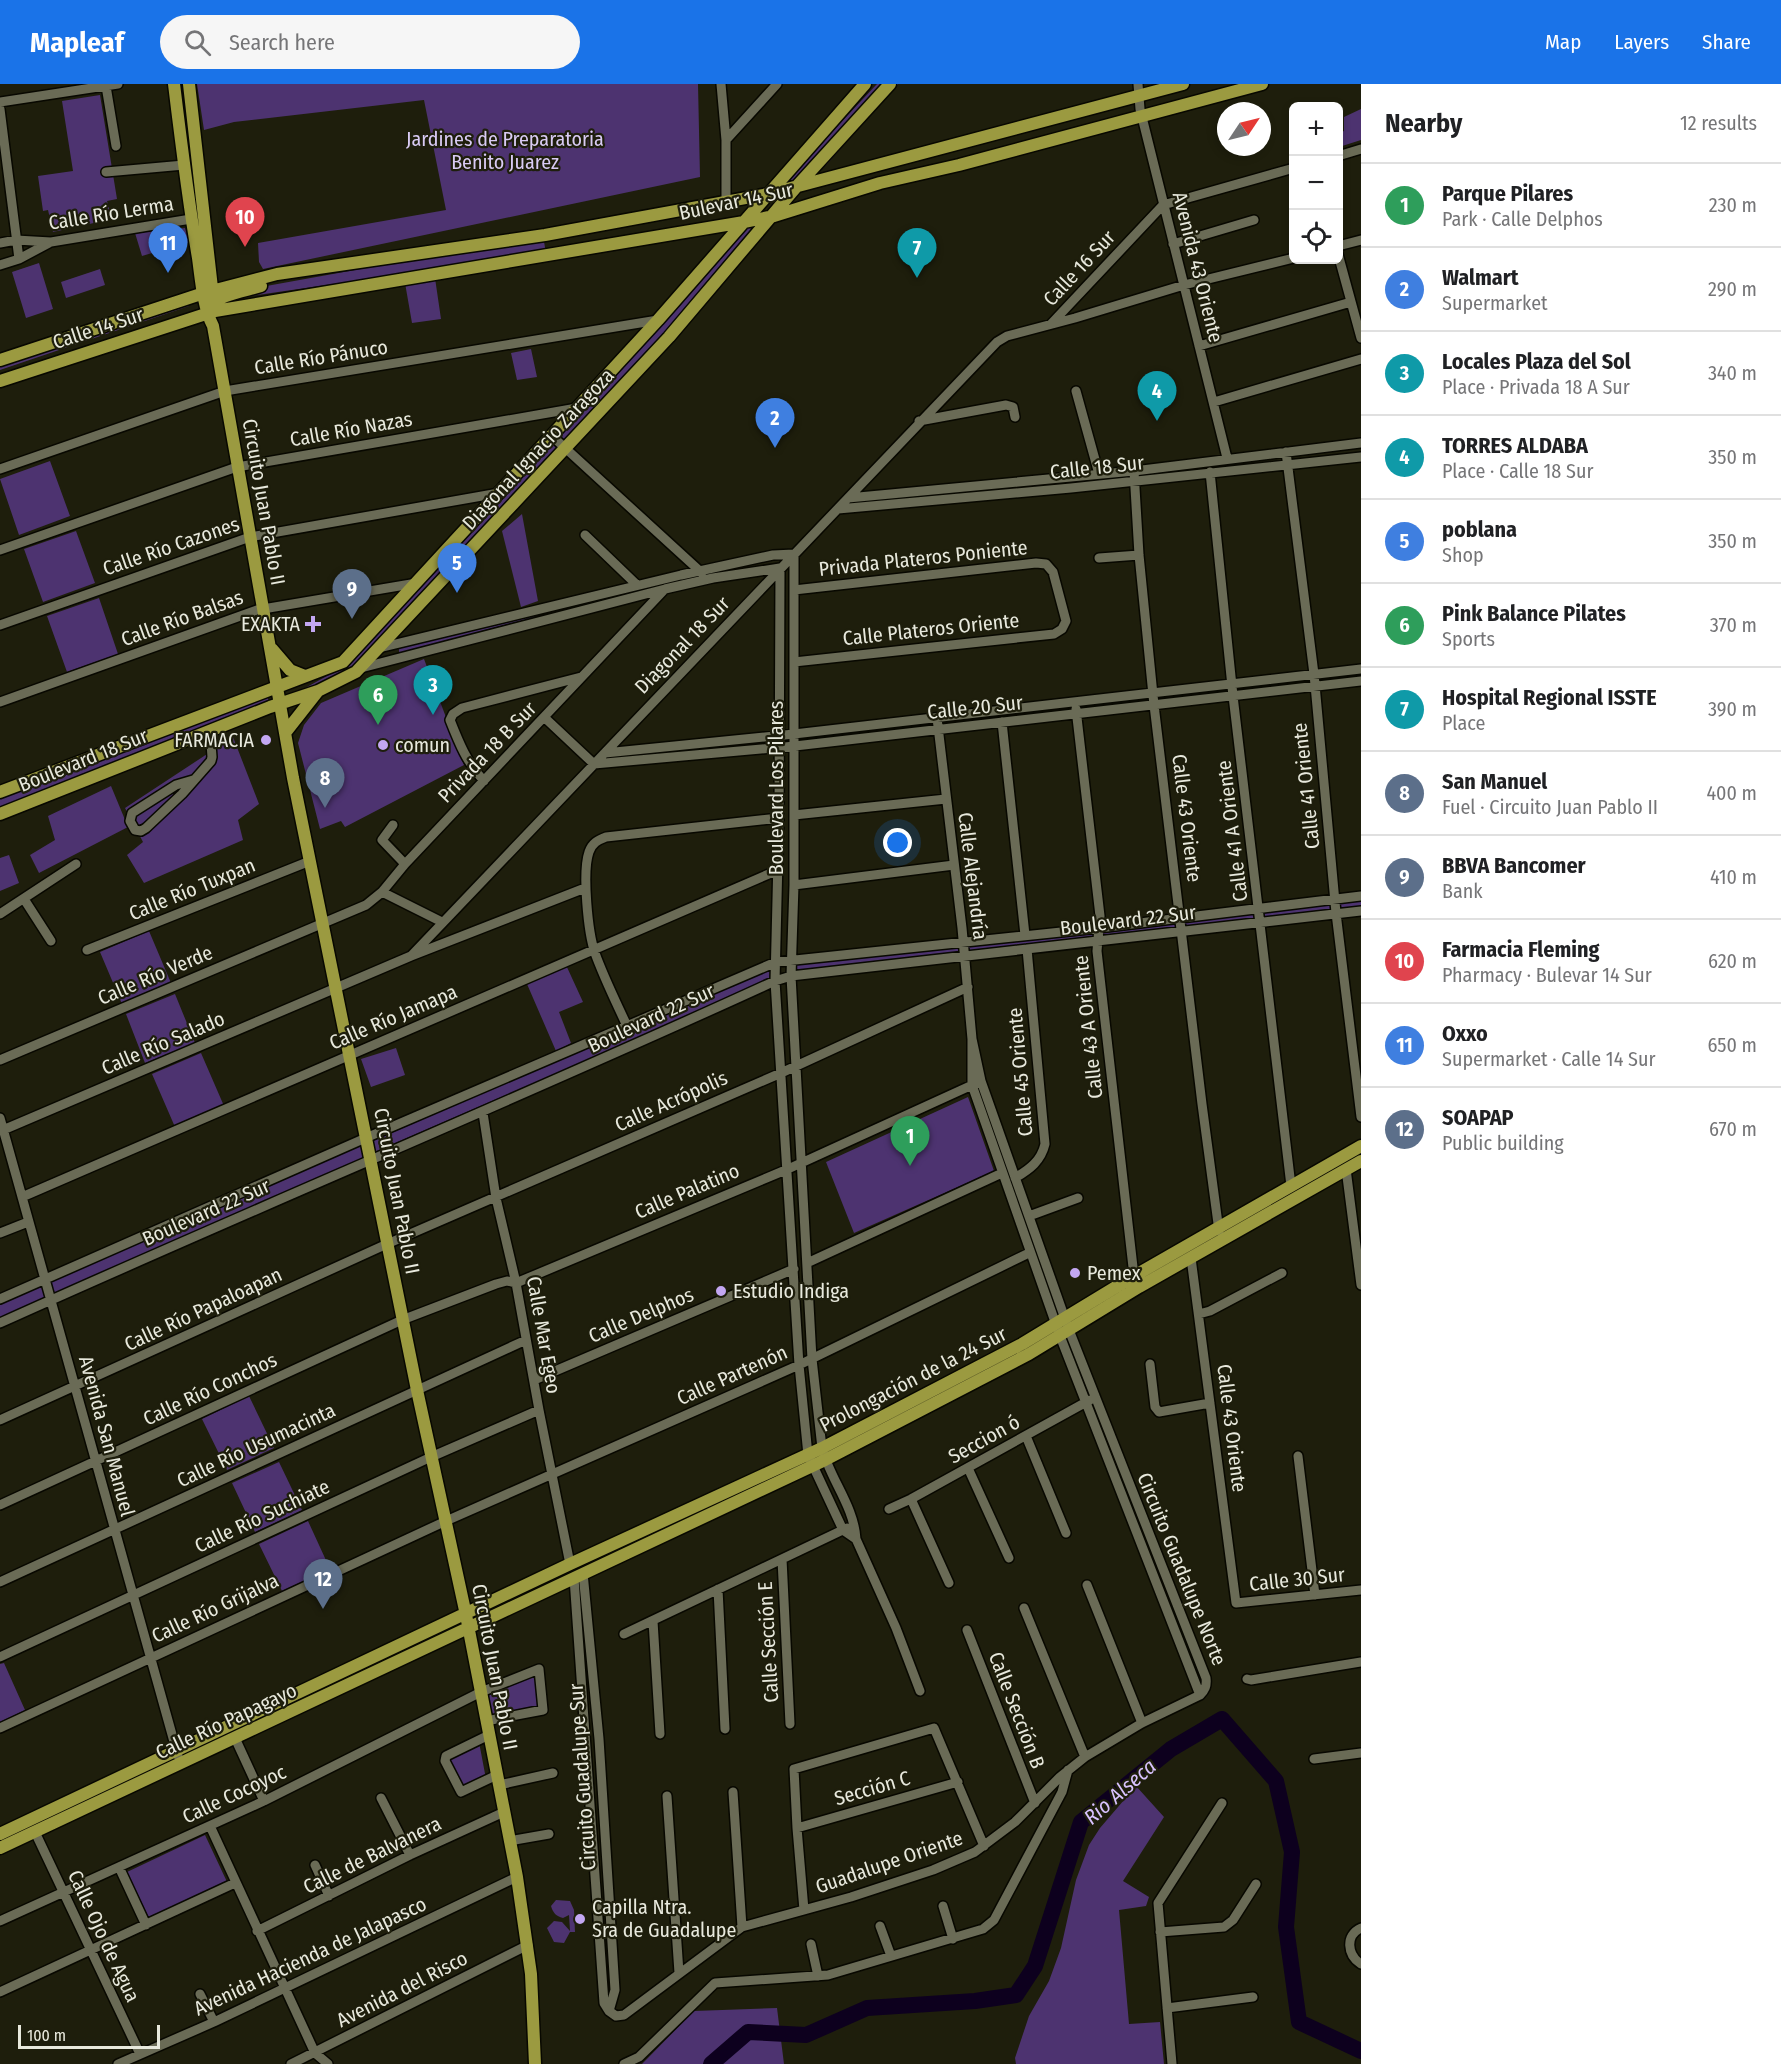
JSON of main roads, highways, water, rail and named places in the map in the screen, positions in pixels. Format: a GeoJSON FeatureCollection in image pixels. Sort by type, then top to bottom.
{"type":"FeatureCollection","features":[{"type":"Feature","properties":{"kind":"main road","name":"Circuito Juan Pablo II"},"geometry":{"type":"LineString","coordinates":[[174,84],[191,219],[210,302]]}},
{"type":"Feature","properties":{"kind":"main road","name":"Circuito Juan Pablo II"},"geometry":{"type":"LineString","coordinates":[[189,84],[213,326],[237,467],[310,861],[402,1320],[466,1615],[517,1877],[528,1945],[535,2064]]}},
{"type":"Feature","properties":{"kind":"main road","name":"Diagonal Ignacio Zaragoza"},"geometry":{"type":"LineString","coordinates":[[277,686],[343,662],[658,320],[864,84]]}},
{"type":"Feature","properties":{"kind":"main road","name":"Diagonal Ignacio Zaragoza"},"geometry":{"type":"LineString","coordinates":[[281,703],[318,691],[350,676],[361,668],[669,337],[774,216],[797,186],[890,84]]}},
{"type":"Feature","properties":{"kind":"main road","name":"Bulevar 14 Sur"},"geometry":{"type":"LineString","coordinates":[[210,302],[277,274],[545,235],[768,194],[1138,90],[1183,84]]}},
{"type":"Feature","properties":{"kind":"main road","name":"Bulevar 14 Sur"},"geometry":{"type":"LineString","coordinates":[[210,302],[774,216],[880,183],[959,165],[1262,84]]}},
{"type":"Feature","properties":{"kind":"main road","name":"Calle 14 Sur"},"geometry":{"type":"LineString","coordinates":[[0,381],[130,338],[210,302]]}},
{"type":"Feature","properties":{"kind":"main road","name":"Calle 14 Sur"},"geometry":{"type":"LineString","coordinates":[[0,360],[210,302]]}},
{"type":"Feature","properties":{"kind":"main road"},"geometry":{"type":"LineString","coordinates":[[270,647],[290,670],[304,676]]}},
{"type":"Feature","properties":{"kind":"main road","name":"Boulevard 18 Sur"},"geometry":{"type":"LineString","coordinates":[[0,792],[277,686]]}},
{"type":"Feature","properties":{"kind":"main road"},"geometry":{"type":"LineString","coordinates":[[285,732],[318,691]]}},
{"type":"Feature","properties":{"kind":"main road","name":"Boulevard 18 Sur"},"geometry":{"type":"LineString","coordinates":[[0,814],[281,703]]}},
{"type":"Feature","properties":{"kind":"main road"},"geometry":{"type":"LineString","coordinates":[[72,763],[79,782]]}},
{"type":"Feature","properties":{"kind":"main road"},"geometry":{"type":"LineString","coordinates":[[15,786],[23,805]]}},
{"type":"Feature","properties":{"kind":"main road","name":"Prolongación de la 24 Sur"},"geometry":{"type":"LineString","coordinates":[[1062,1327],[1134,1276],[1361,1146]]}},
{"type":"Feature","properties":{"kind":"main road","name":"Prolongación de la 24 Sur"},"geometry":{"type":"LineString","coordinates":[[466,1615],[570,1564],[824,1454],[1022,1344],[1062,1327],[1191,1258],[1361,1161]]}},
{"type":"Feature","properties":{"kind":"main road","name":"Prolongación de la 24 Sur"},"geometry":{"type":"LineString","coordinates":[[468,1629],[810,1460]]}},
{"type":"Feature","properties":{"kind":"main road","name":"Calle Río Papagayo"},"geometry":{"type":"LineString","coordinates":[[0,1834],[466,1615]]}},
{"type":"Feature","properties":{"kind":"main road","name":"Calle Río Papagayo"},"geometry":{"type":"LineString","coordinates":[[0,1848],[468,1629]]}},
{"type":"Feature","properties":{"kind":"waterway","name":"Rio Alseca"},"geometry":{"type":"LineString","coordinates":[[711,2064],[748,2032],[806,2035],[867,2008],[975,2001],[1016,1995],[1035,1966],[1081,1822],[1171,1749],[1222,1719],[1276,1781],[1292,1852],[1286,1927],[1299,2022],[1361,2051]]}},
{"type":"Feature","properties":{"kind":"place","name":"Farmacia Fleming"},"geometry":{"type":"Point","coordinates":[245,247]}},
{"type":"Feature","properties":{"kind":"place","name":"Oxxo"},"geometry":{"type":"Point","coordinates":[168,273]}},
{"type":"Feature","properties":{"kind":"place","name":"Hospital Regional ISSTE"},"geometry":{"type":"Point","coordinates":[917,278]}},
{"type":"Feature","properties":{"kind":"place","name":"TORRES ALDABA"},"geometry":{"type":"Point","coordinates":[1157,421]}},
{"type":"Feature","properties":{"kind":"place","name":"Walmart"},"geometry":{"type":"Point","coordinates":[775,448]}},
{"type":"Feature","properties":{"kind":"place","name":"poblana"},"geometry":{"type":"Point","coordinates":[457,593]}},
{"type":"Feature","properties":{"kind":"place","name":"BBVA Bancomer"},"geometry":{"type":"Point","coordinates":[352,619]}},
{"type":"Feature","properties":{"kind":"place","name":"EXAKTA"},"geometry":{"type":"Point","coordinates":[313,624]}},
{"type":"Feature","properties":{"kind":"place","name":"Locales Plaza del Sol"},"geometry":{"type":"Point","coordinates":[433,715]}},
{"type":"Feature","properties":{"kind":"place","name":"Pink Balance Pilates"},"geometry":{"type":"Point","coordinates":[378,725]}},
{"type":"Feature","properties":{"kind":"place","name":"FARMACIA"},"geometry":{"type":"Point","coordinates":[266,740]}},
{"type":"Feature","properties":{"kind":"place","name":"comun"},"geometry":{"type":"Point","coordinates":[383,745]}},
{"type":"Feature","properties":{"kind":"place","name":"San Manuel"},"geometry":{"type":"Point","coordinates":[325,808]}},
{"type":"Feature","properties":{"kind":"place","name":"Parque Pilares"},"geometry":{"type":"Point","coordinates":[910,1166]}},
{"type":"Feature","properties":{"kind":"place","name":"Pemex"},"geometry":{"type":"Point","coordinates":[1075,1273]}},
{"type":"Feature","properties":{"kind":"place","name":"Estudio Indiga"},"geometry":{"type":"Point","coordinates":[721,1291]}},
{"type":"Feature","properties":{"kind":"place","name":"SOAPAP"},"geometry":{"type":"Point","coordinates":[323,1609]}},
{"type":"Feature","properties":{"kind":"place","name":"Capilla Ntra. Sra de Guadalupe"},"geometry":{"type":"Point","coordinates":[580,1919]}},
{"type":"Feature","properties":{"kind":"park label","name":"Jardines de Preparatoria Benito Juarez"},"geometry":{"type":"Point","coordinates":[505,150]}}]}
